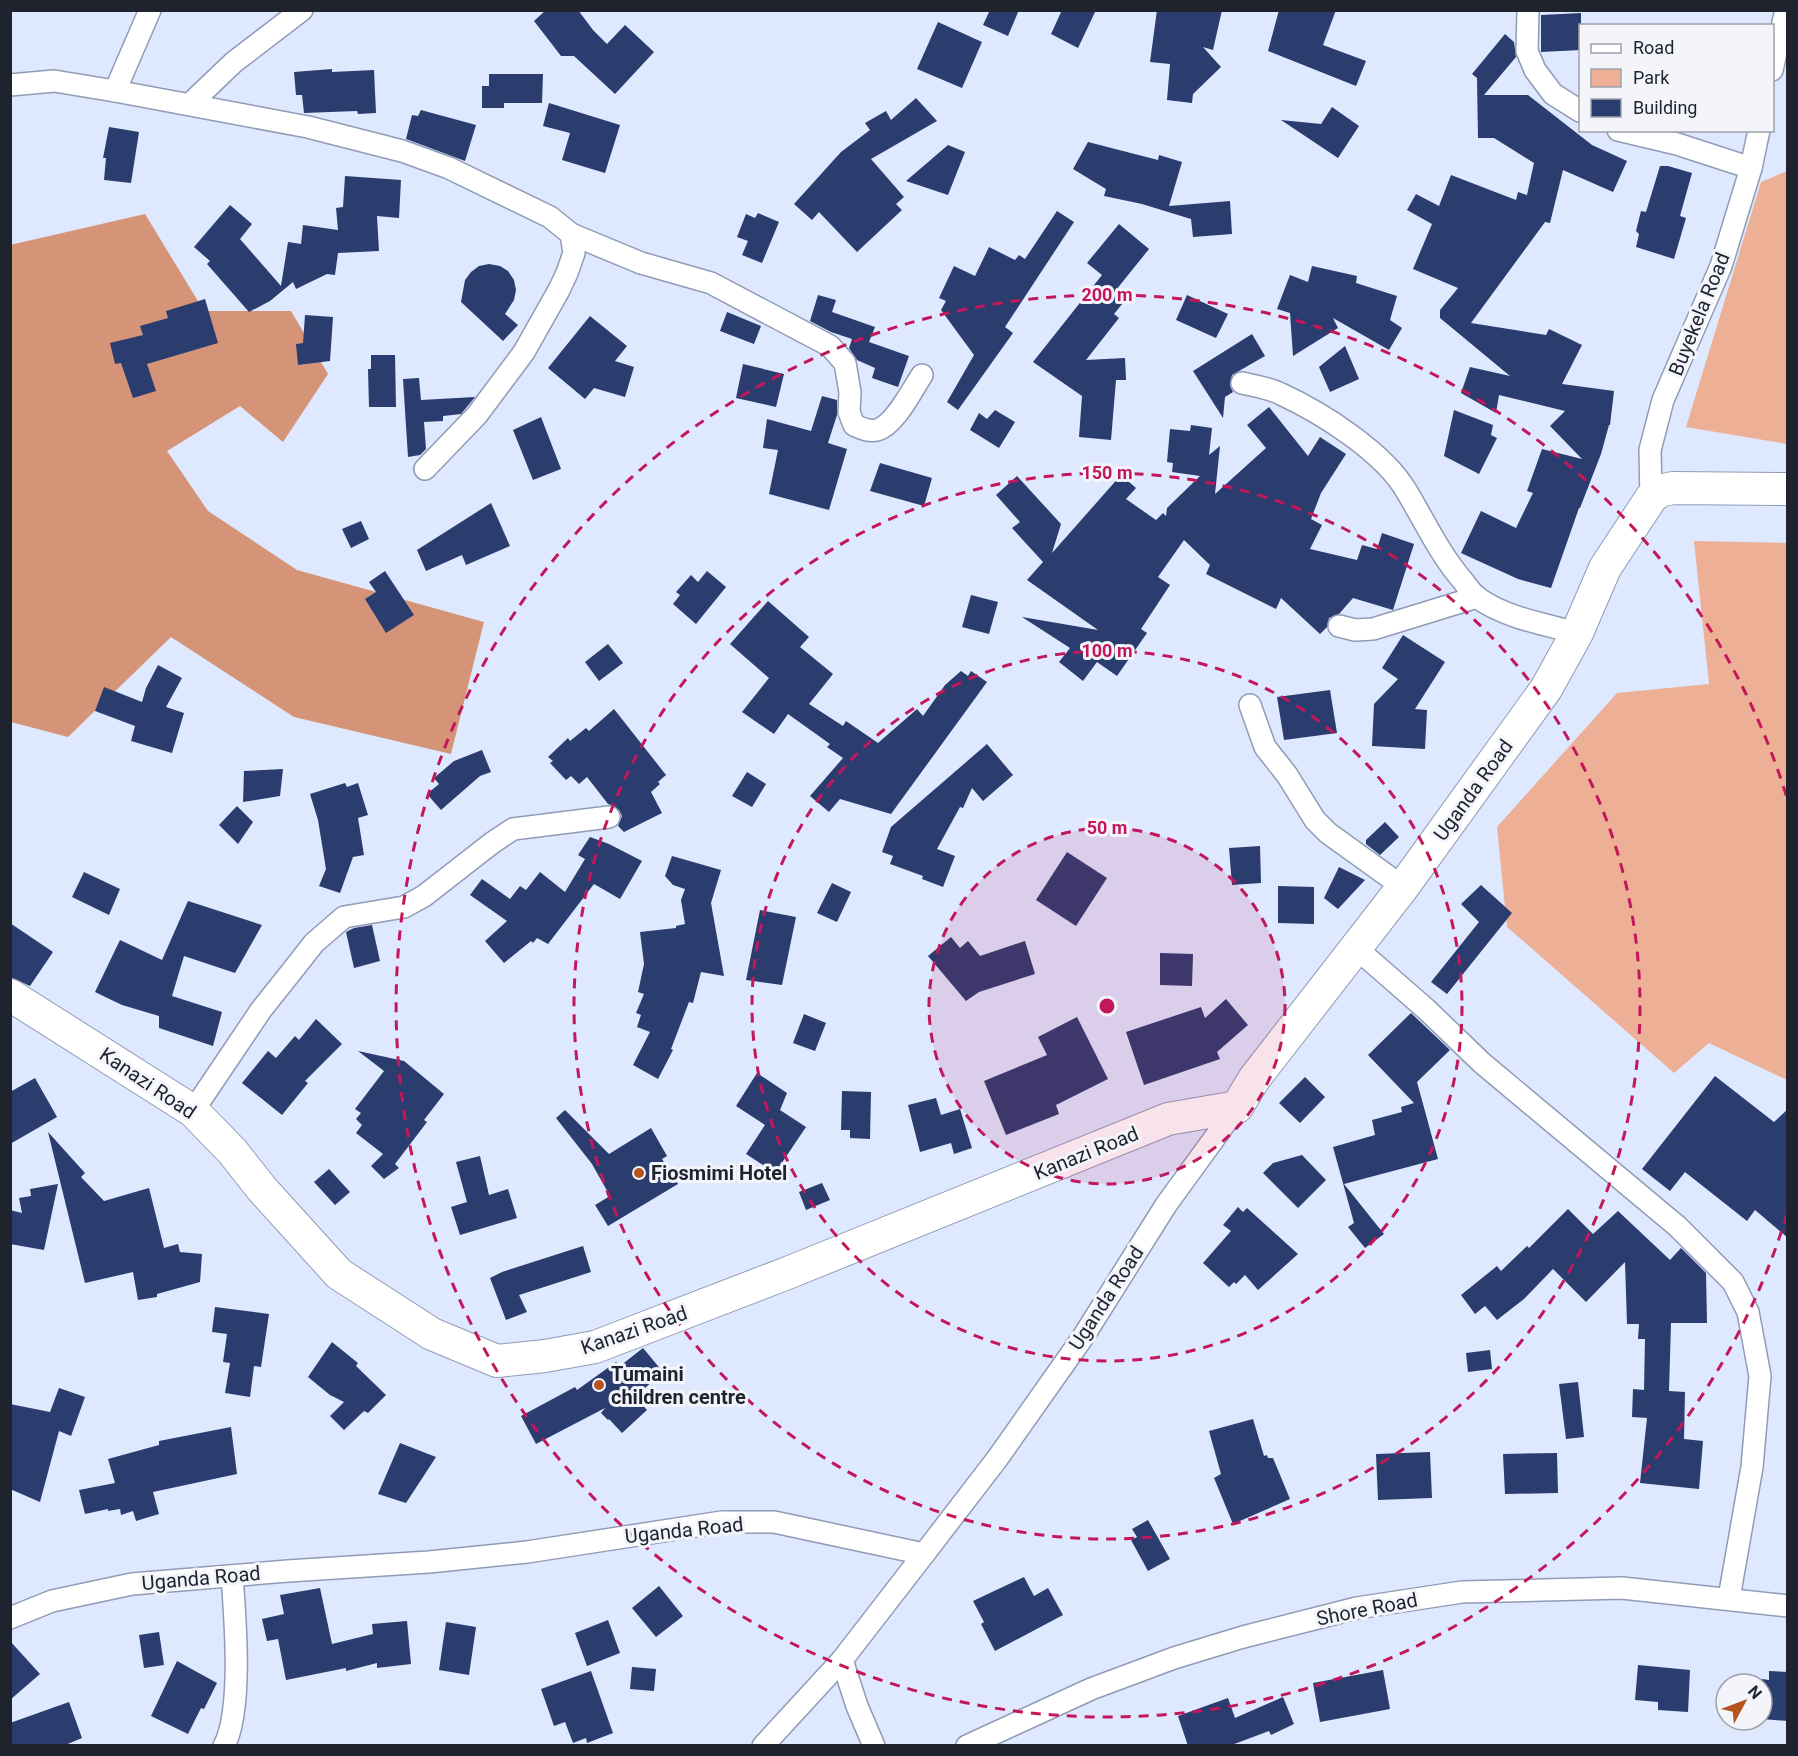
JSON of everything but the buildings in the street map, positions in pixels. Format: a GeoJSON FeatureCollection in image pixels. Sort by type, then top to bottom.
{"type":"FeatureCollection","features":[{"type":"Feature","properties":{"kind":"main road"},"geometry":{"type":"LineString","coordinates":[[1651,498],[1664,489],[1788,489]]}},
{"type":"Feature","properties":{"kind":"main road","name":"Uganda Road"},"geometry":{"type":"LineString","coordinates":[[1237,1107],[1254,1079],[1403,887],[1546,689],[1577,633],[1605,568],[1651,498]]}},
{"type":"Feature","properties":{"kind":"main road","name":"Kanazi Road"},"geometry":{"type":"LineString","coordinates":[[10,995],[193,1111],[232,1151],[262,1189],[339,1274],[432,1334],[497,1360],[545,1356],[595,1347],[813,1263],[1168,1119],[1237,1107]]}},
{"type":"Feature","properties":{"kind":"street"},"geometry":{"type":"LineString","coordinates":[[116,92],[150,10]]}},
{"type":"Feature","properties":{"kind":"street"},"geometry":{"type":"LineString","coordinates":[[190,104],[234,62],[302,10]]}},
{"type":"Feature","properties":{"kind":"street"},"geometry":{"type":"LineString","coordinates":[[1528,10],[1527,51],[1535,70],[1553,94],[1579,110]]}},
{"type":"Feature","properties":{"kind":"street"},"geometry":{"type":"LineString","coordinates":[[1774,65],[1786,10]]}},
{"type":"Feature","properties":{"kind":"street"},"geometry":{"type":"LineString","coordinates":[[10,85],[54,81],[190,104],[308,127],[402,151],[449,168],[550,217],[571,234],[641,263],[711,283],[830,346],[845,363],[850,392],[849,412],[854,425],[865,430],[878,430],[890,420],[902,408],[922,375]]}},
{"type":"Feature","properties":{"kind":"street"},"geometry":{"type":"LineString","coordinates":[[1626,132],[1677,144],[1751,168]]}},
{"type":"Feature","properties":{"kind":"street","name":"Buyekela Road"},"geometry":{"type":"LineString","coordinates":[[1651,498],[1650,450],[1663,400],[1721,266],[1751,168],[1759,132]]}},
{"type":"Feature","properties":{"kind":"street"},"geometry":{"type":"LineString","coordinates":[[425,469],[477,415],[524,352],[567,273],[574,253],[571,234]]}},
{"type":"Feature","properties":{"kind":"street"},"geometry":{"type":"LineString","coordinates":[[1242,383],[1279,393],[1311,410],[1350,435],[1388,466],[1406,490],[1433,540],[1453,570],[1477,597],[1504,612],[1577,633]]}},
{"type":"Feature","properties":{"kind":"street"},"geometry":{"type":"LineString","coordinates":[[1339,626],[1355,630],[1372,628],[1477,597]]}},
{"type":"Feature","properties":{"kind":"street"},"geometry":{"type":"LineString","coordinates":[[1250,705],[1265,747],[1287,775],[1315,820],[1328,833],[1403,887]]}},
{"type":"Feature","properties":{"kind":"street"},"geometry":{"type":"LineString","coordinates":[[193,1111],[261,1011],[296,966],[314,943],[344,917],[404,907],[424,896],[492,843],[513,830],[609,817]]}},
{"type":"Feature","properties":{"kind":"street"},"geometry":{"type":"LineString","coordinates":[[1356,948],[1426,1009],[1482,1064],[1677,1226],[1733,1282],[1748,1312],[1760,1376],[1752,1467],[1729,1599]]}},
{"type":"Feature","properties":{"kind":"street","name":"Uganda Road"},"geometry":{"type":"LineString","coordinates":[[10,1618],[52,1601],[132,1584],[429,1562],[527,1552],[722,1522],[774,1522],[924,1554],[997,1460],[1083,1337],[1166,1206],[1237,1107]]}},
{"type":"Feature","properties":{"kind":"street"},"geometry":{"type":"LineString","coordinates":[[763,1746],[842,1660],[924,1554]]}},
{"type":"Feature","properties":{"kind":"street"},"geometry":{"type":"LineString","coordinates":[[224,1746],[229,1738],[235,1701],[235,1618],[231,1576]]}},
{"type":"Feature","properties":{"kind":"street","name":"Shore Road"},"geometry":{"type":"LineString","coordinates":[[967,1746],[1091,1689],[1174,1658],[1243,1637],[1357,1608],[1462,1592],[1622,1588],[1788,1606]]}},
{"type":"Feature","properties":{"kind":"street"},"geometry":{"type":"LineString","coordinates":[[842,1660],[856,1706],[874,1746]]}},
{"type":"Feature","properties":{"kind":"green space"},"geometry":{"type":"Polygon","coordinates":[[[1787,171],[1787,444],[1686,427],[1761,182],[1787,171]]]}},
{"type":"Feature","properties":{"kind":"green space"},"geometry":{"type":"Polygon","coordinates":[[[1694,541],[1787,543],[1787,1080],[1709,1043],[1674,1073],[1507,927],[1497,827],[1617,693],[1709,684],[1694,541]]]}},
{"type":"Feature","properties":{"kind":"shaded area"},"geometry":{"type":"Polygon","coordinates":[[[145,214],[204,311],[291,311],[328,374],[283,442],[240,406],[167,451],[208,511],[297,570],[484,622],[451,754],[294,717],[171,637],[68,737],[11,722],[10,245],[145,214]]]}},
{"type":"Feature","properties":{"kind":"place","name":"Fiosmimi Hotel"},"geometry":{"type":"Point","coordinates":[639,1173]}},
{"type":"Feature","properties":{"kind":"place","name":"Tumaini children centre"},"geometry":{"type":"Point","coordinates":[599,1385]}}]}
